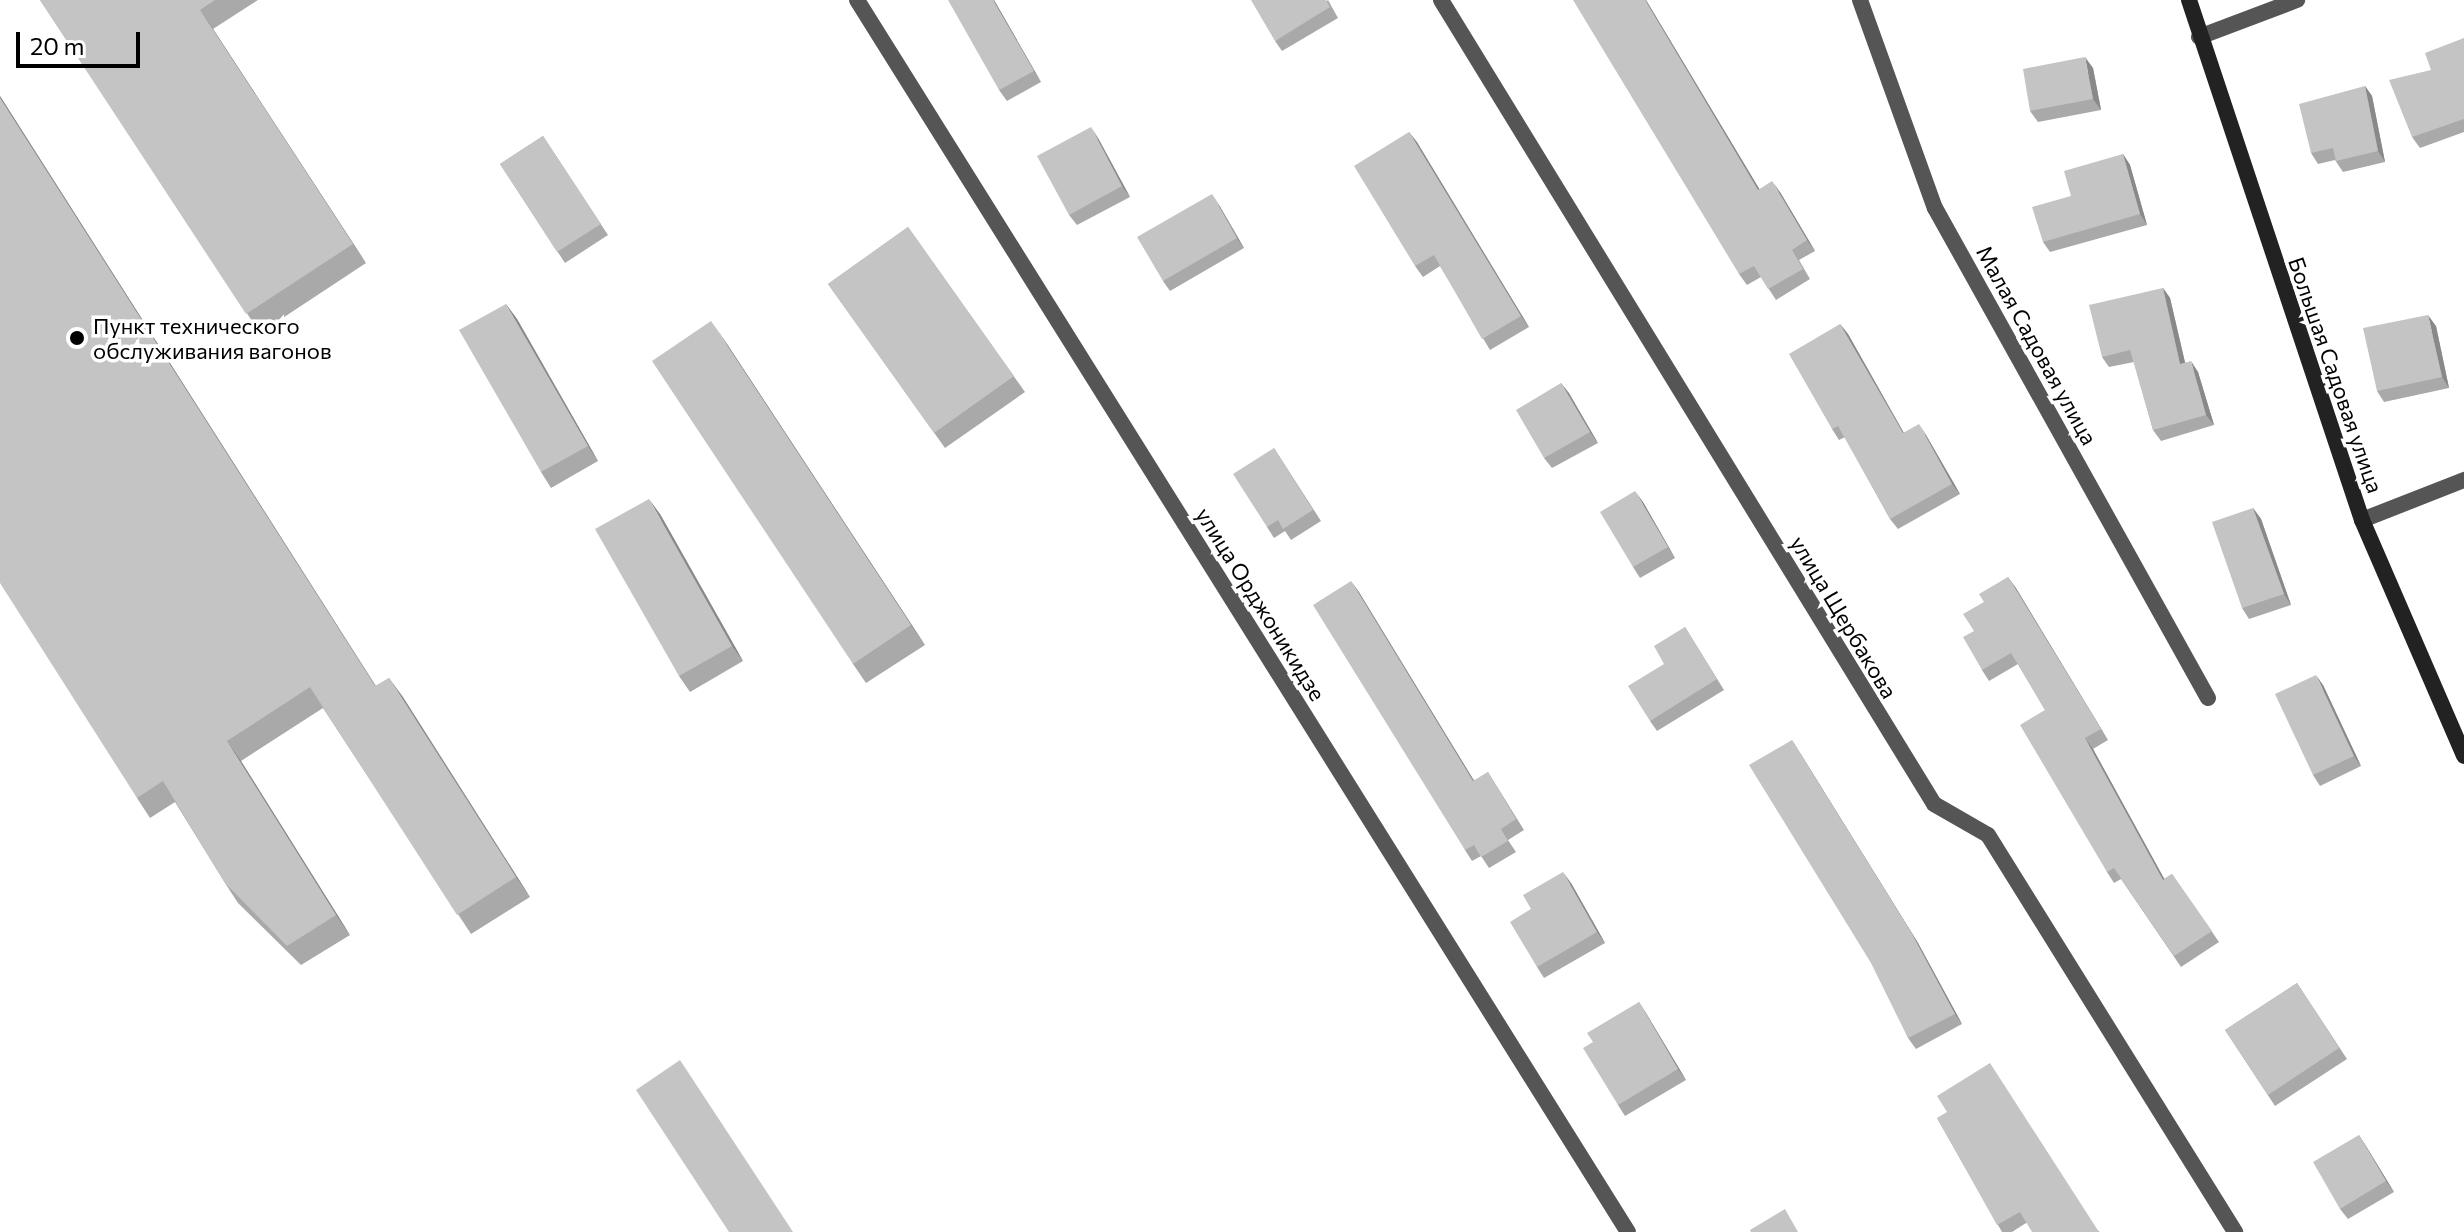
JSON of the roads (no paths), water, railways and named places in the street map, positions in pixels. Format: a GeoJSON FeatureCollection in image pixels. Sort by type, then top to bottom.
{"type":"FeatureCollection","features":[{"type":"Feature","properties":{"kind":"main road","name":"Большая Садовая улица"},"geometry":{"type":"LineString","coordinates":[[2189,0],[2362,520],[2464,756]]}},
{"type":"Feature","properties":{"kind":"street","name":"улица Орджоникидзе"},"geometry":{"type":"LineString","coordinates":[[857,0],[1628,1232]]}},
{"type":"Feature","properties":{"kind":"street","name":"улица Щербакова"},"geometry":{"type":"LineString","coordinates":[[1441,0],[1934,804],[1988,835],[2235,1232]]}},
{"type":"Feature","properties":{"kind":"street","name":"Малая Садовая улица"},"geometry":{"type":"LineString","coordinates":[[1860,0],[1935,208],[2208,698]]}},
{"type":"Feature","properties":{"kind":"street"},"geometry":{"type":"LineString","coordinates":[[2199,37],[2297,0]]}},
{"type":"Feature","properties":{"kind":"street"},"geometry":{"type":"LineString","coordinates":[[2362,520],[2464,480]]}},
{"type":"Feature","properties":{"kind":"place","name":"Пункт технического обслуживания вагонов"},"geometry":{"type":"Point","coordinates":[77,338]}}]}
